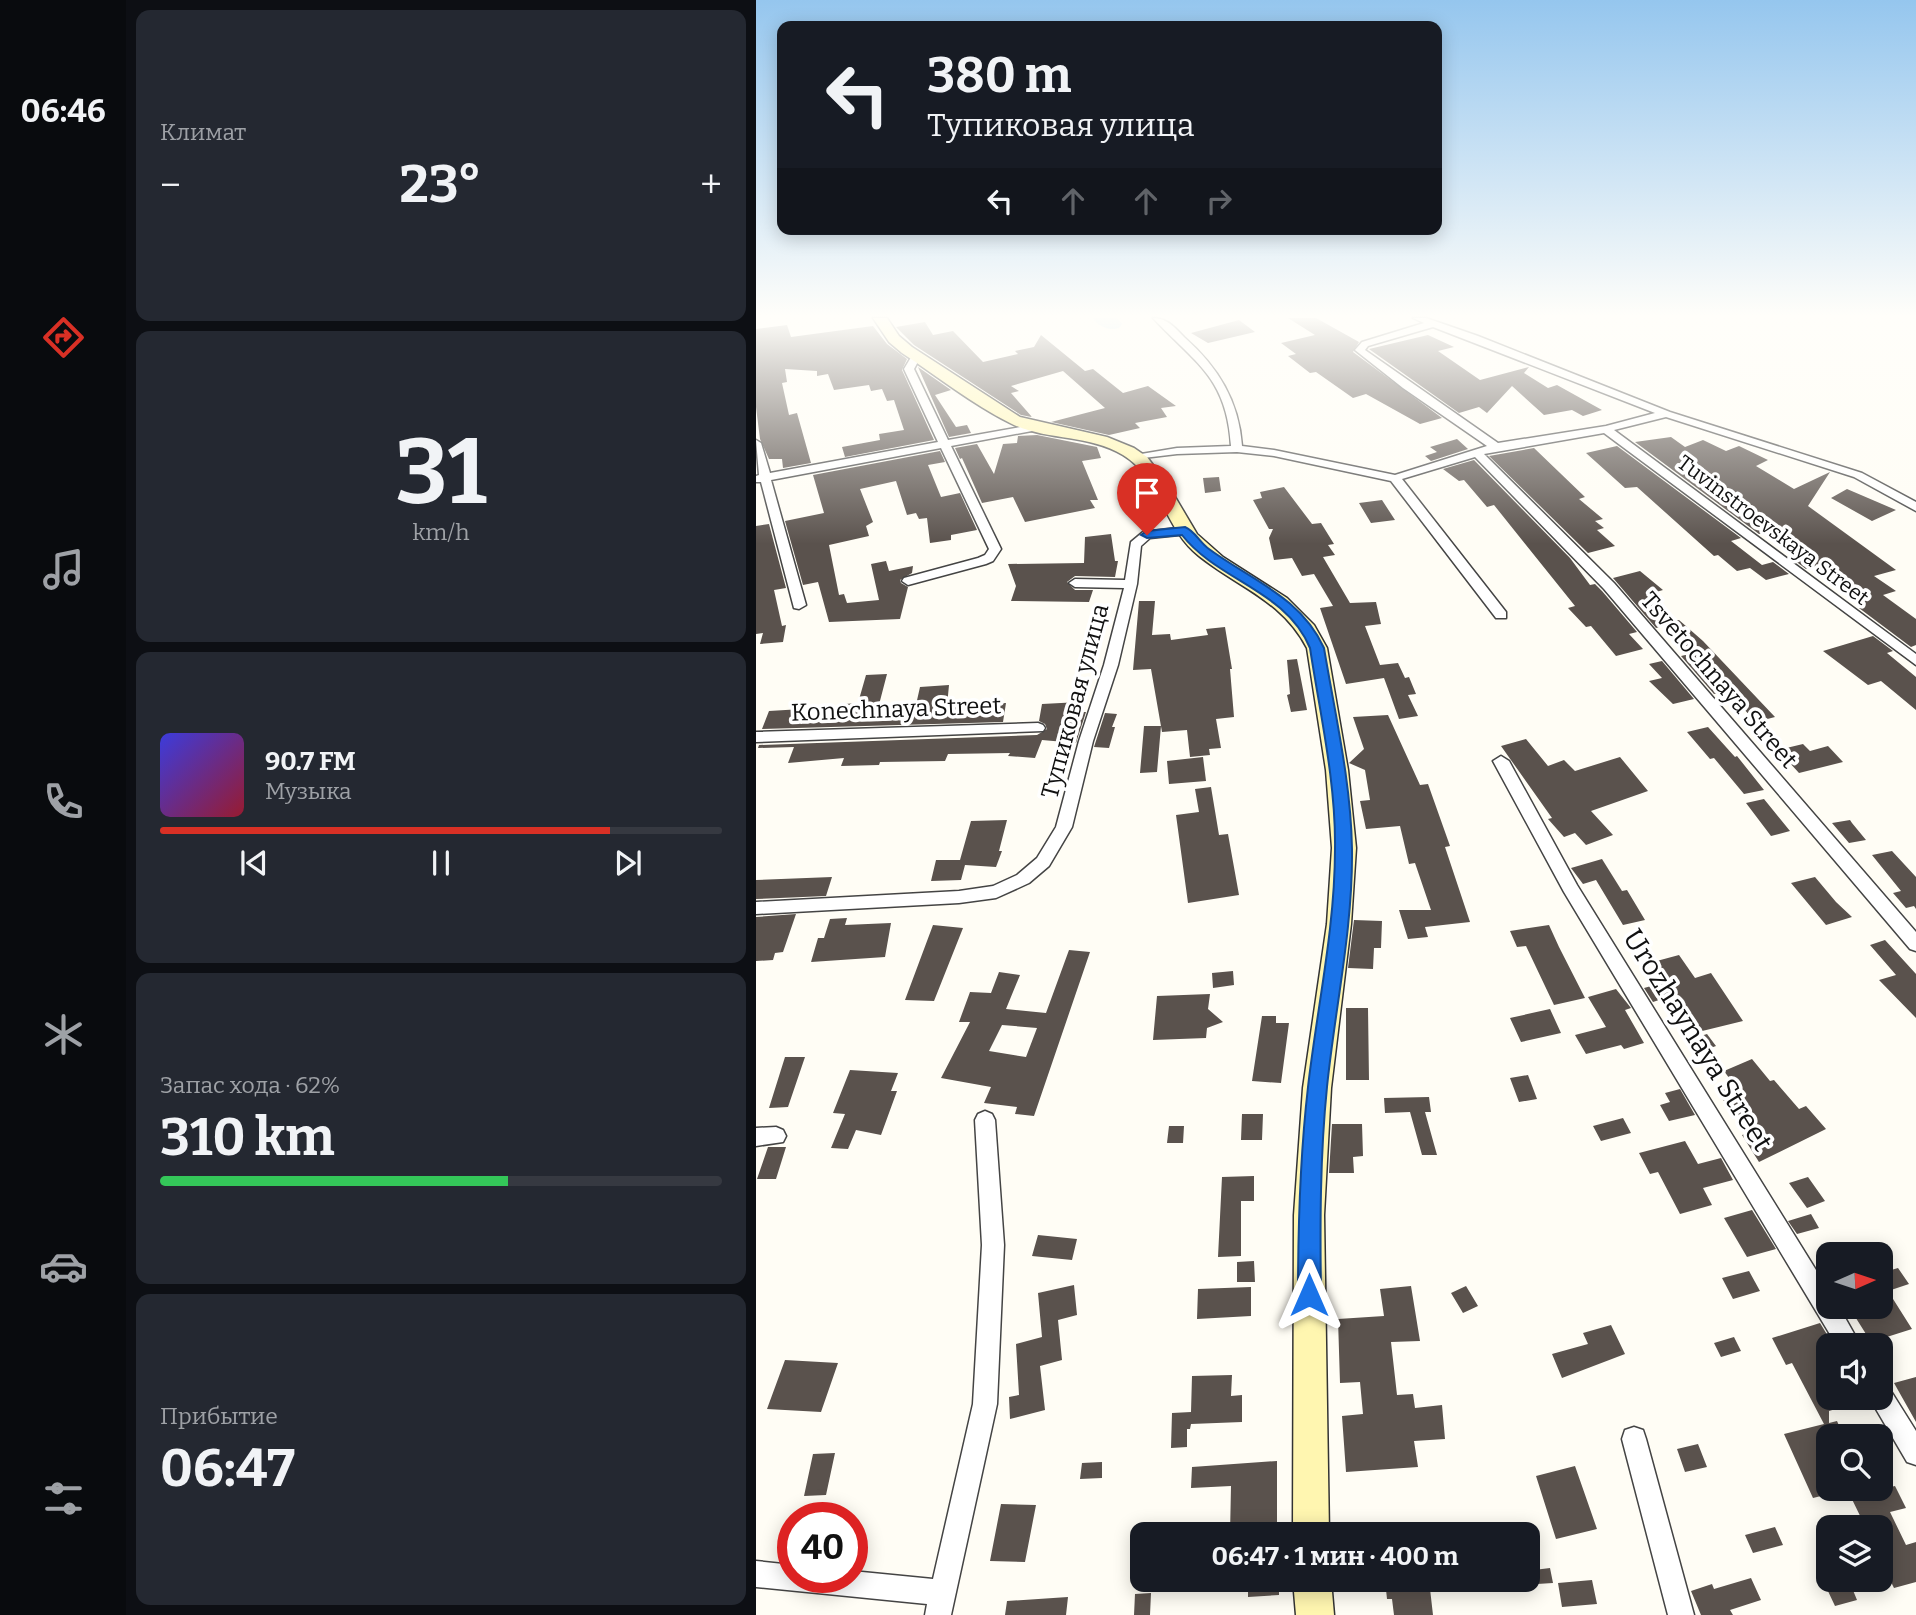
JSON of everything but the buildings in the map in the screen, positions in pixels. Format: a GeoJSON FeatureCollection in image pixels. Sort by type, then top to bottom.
{"type":"FeatureCollection","features":[{"type":"Feature","properties":{"kind":"street"},"geometry":{"type":"LineString","coordinates":[[908,581],[982,561],[994,554],[995,550],[921,393]]}},
{"type":"Feature","properties":{"kind":"street"},"geometry":{"type":"LineString","coordinates":[[974,393],[1032,428],[1100,440],[1139,457],[1159,481],[1185,531],[1199,548],[1225,567],[1273,594],[1310,633],[1317,648],[1337,769],[1344,848],[1339,924],[1317,1088],[1309,1215],[1311,1522]]}},
{"type":"Feature","properties":{"kind":"street"},"geometry":{"type":"LineString","coordinates":[[1225,393],[1232,407],[1237,430],[1237,449]]}},
{"type":"Feature","properties":{"kind":"street"},"geometry":{"type":"LineString","coordinates":[[1418,393],[1496,447]]}},
{"type":"Feature","properties":{"kind":"street"},"geometry":{"type":"LineString","coordinates":[[1612,393],[1666,414],[1858,475],[1916,507]]}},
{"type":"Feature","properties":{"kind":"street"},"geometry":{"type":"LineString","coordinates":[[1139,457],[1177,451],[1237,449],[1274,453],[1395,478],[1496,447],[1606,429],[1666,414]]}},
{"type":"Feature","properties":{"kind":"street"},"geometry":{"type":"LineString","coordinates":[[760,478],[1032,428]]}},
{"type":"Feature","properties":{"kind":"street","name":"Tuvinstroevskaya Street"},"geometry":{"type":"LineString","coordinates":[[1606,429],[1916,661]]}},
{"type":"Feature","properties":{"kind":"street"},"geometry":{"type":"LineString","coordinates":[[756,443],[760,478],[799,605]]}},
{"type":"Feature","properties":{"kind":"street","name":"Tsvetochnaya Street"},"geometry":{"type":"LineString","coordinates":[[1478,454],[1609,586],[1916,944]]}},
{"type":"Feature","properties":{"kind":"street"},"geometry":{"type":"LineString","coordinates":[[1395,478],[1501,615]]}},
{"type":"Feature","properties":{"kind":"street","name":"Тупиковая улица"},"geometry":{"type":"LineString","coordinates":[[756,908],[959,897],[996,892],[1023,879],[1043,862],[1065,827],[1086,741],[1111,665],[1131,584],[1135,545],[1139,539],[1158,532],[1185,531]]}},
{"type":"Feature","properties":{"kind":"street"},"geometry":{"type":"LineString","coordinates":[[1075,583],[1131,584]]}},
{"type":"Feature","properties":{"kind":"street","name":"Konechnaya Street"},"geometry":{"type":"LineString","coordinates":[[756,737],[1038,728]]}},
{"type":"Feature","properties":{"kind":"street","name":"Urozhaynaya Street"},"geometry":{"type":"LineString","coordinates":[[1500,761],[1570,888],[1842,1333]]}},
{"type":"Feature","properties":{"kind":"street"},"geometry":{"type":"LineString","coordinates":[[756,1574],[941,1604],[985,1404],[993,1245],[985,1120]]}},
{"type":"Feature","properties":{"kind":"street"},"geometry":{"type":"LineString","coordinates":[[1890,1410],[1916,1453]]}},
{"type":"Feature","properties":{"kind":"street"},"geometry":{"type":"LineString","coordinates":[[1634,1439],[1681,1615]]}},
{"type":"Feature","properties":{"kind":"street"},"geometry":{"type":"LineString","coordinates":[[1313,1592],[1315,1615]]}},
{"type":"Feature","properties":{"kind":"route"},"geometry":{"type":"LineString","coordinates":[[1147,535],[1185,531],[1199,548],[1225,567],[1273,594],[1299,619],[1317,648],[1337,769],[1344,848],[1339,924],[1317,1088],[1309,1215],[1309,1295]]}}]}
